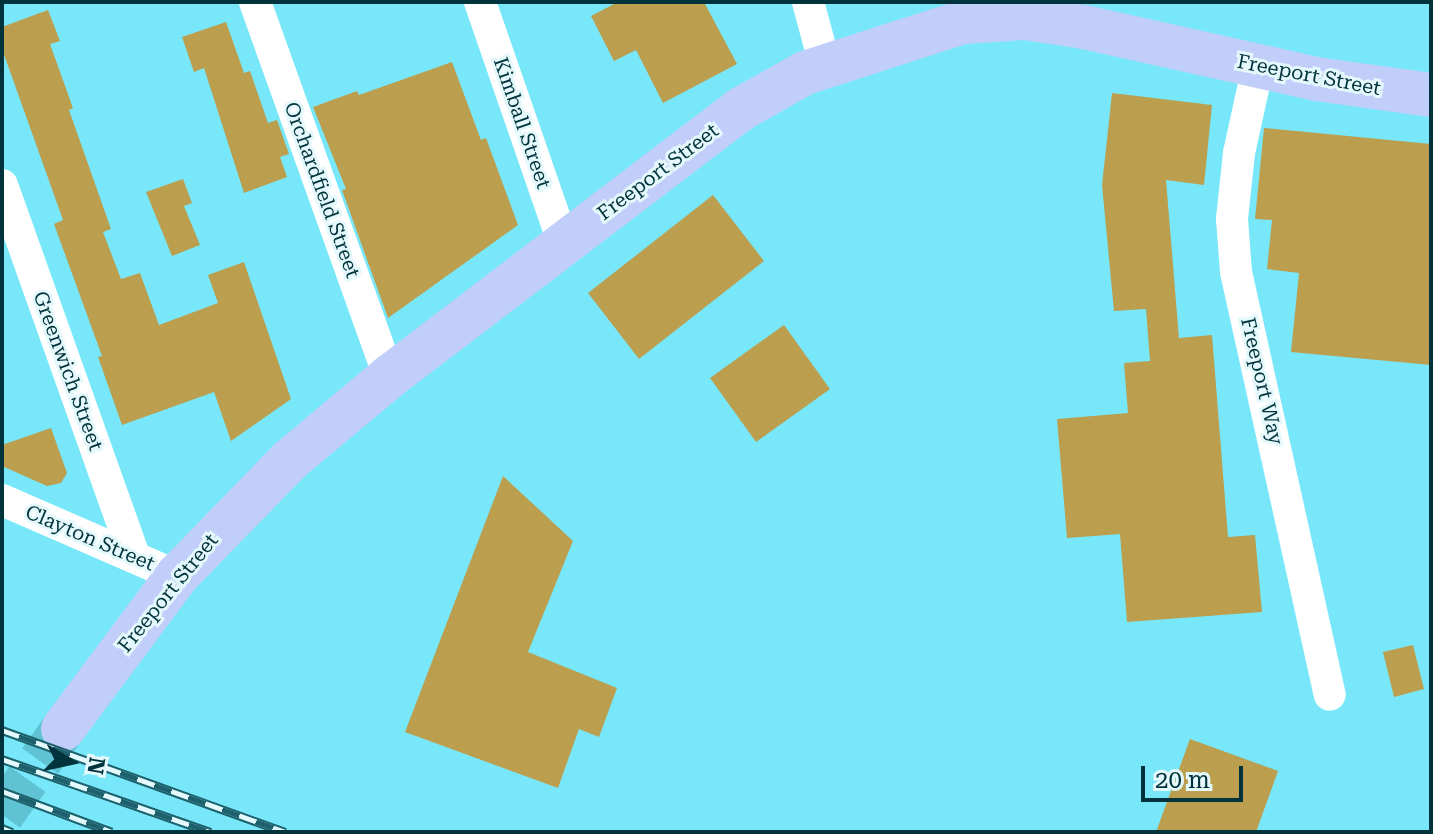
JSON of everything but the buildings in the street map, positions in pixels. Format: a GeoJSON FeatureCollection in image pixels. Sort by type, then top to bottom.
{"type":"FeatureCollection","features":[{"type":"Feature","properties":{"kind":"main road","name":"Freeport Street"},"geometry":{"type":"LineString","coordinates":[[63,729],[177,576],[290,460],[389,377],[760,96],[825,65],[963,22],[1087,14],[1258,66],[1350,85],[1431,95]]}},
{"type":"Feature","properties":{"kind":"street","name":"Orchardfield Street"},"geometry":{"type":"LineString","coordinates":[[255,2],[389,377]]}},
{"type":"Feature","properties":{"kind":"street","name":"Kimball Street"},"geometry":{"type":"LineString","coordinates":[[480,2],[564,244]]}},
{"type":"Feature","properties":{"kind":"street"},"geometry":{"type":"LineString","coordinates":[[808,2],[825,65]]}},
{"type":"Feature","properties":{"kind":"street","name":"Freeport Way"},"geometry":{"type":"LineString","coordinates":[[1258,66],[1237,166],[1232,219],[1236,272],[1330,695]]}},
{"type":"Feature","properties":{"kind":"street","name":"Greenwich Street"},"geometry":{"type":"LineString","coordinates":[[2,185],[134,556]]}},
{"type":"Feature","properties":{"kind":"street","name":"Clayton Street"},"geometry":{"type":"LineString","coordinates":[[2,500],[177,576]]}},
{"type":"Feature","properties":{"kind":"tunnel"},"geometry":{"type":"LineString","coordinates":[[2,815],[63,729]]}},
{"type":"Feature","properties":{"kind":"railway"},"geometry":{"type":"LineString","coordinates":[[2,730],[285,832]]}},
{"type":"Feature","properties":{"kind":"railway"},"geometry":{"type":"LineString","coordinates":[[2,759],[211,832]]}},
{"type":"Feature","properties":{"kind":"railway"},"geometry":{"type":"LineString","coordinates":[[2,791],[112,832]]}},
{"type":"Feature","properties":{"kind":"railway"},"geometry":{"type":"LineString","coordinates":[[2,828],[12,832]]}}]}
